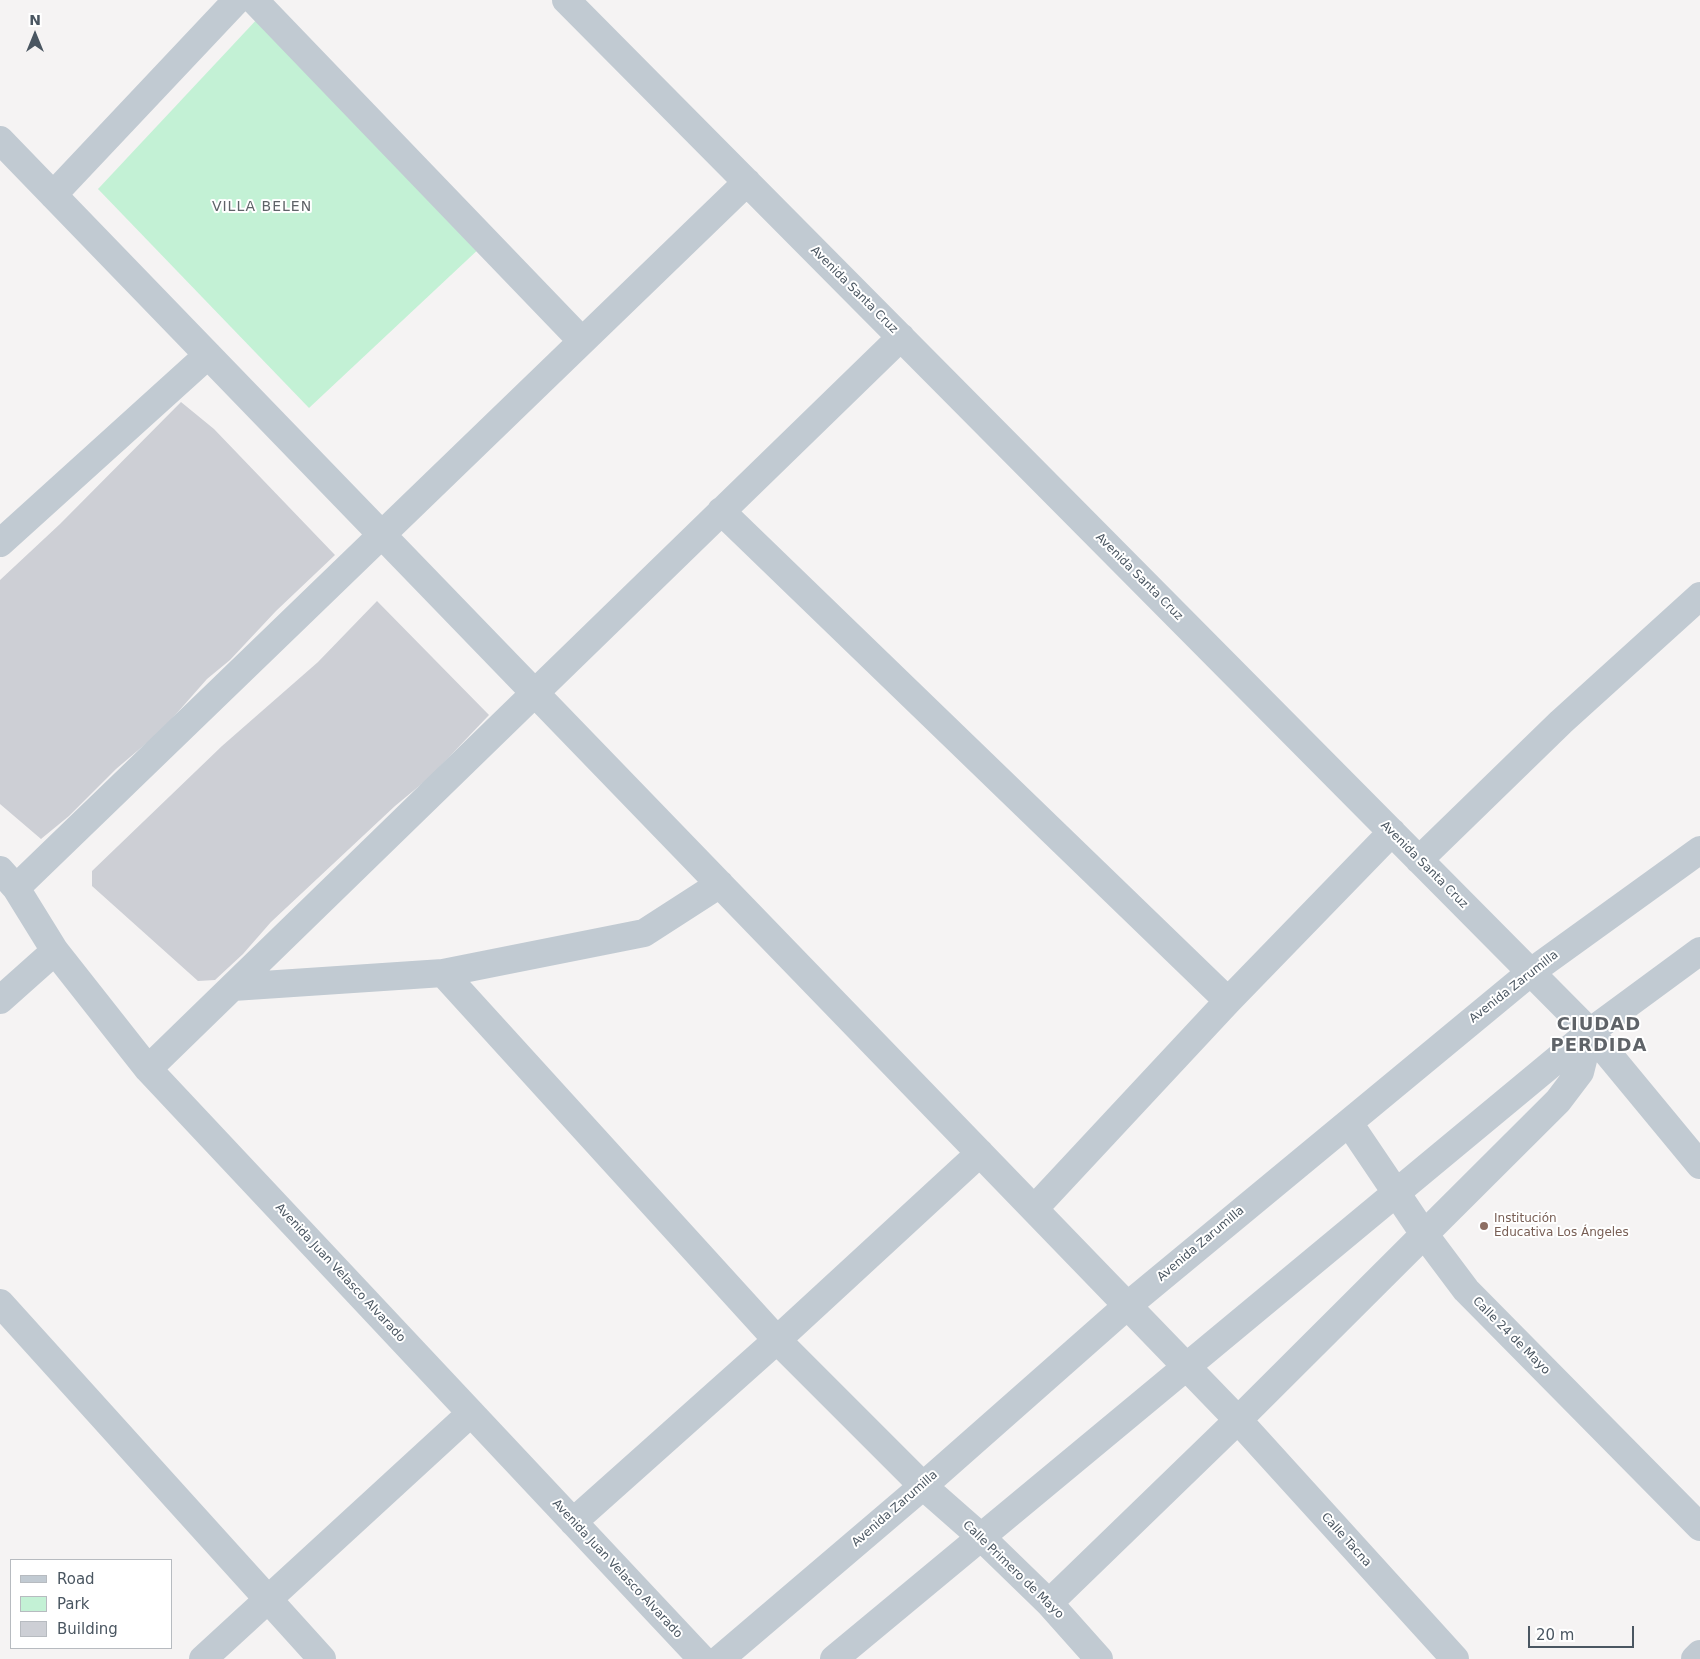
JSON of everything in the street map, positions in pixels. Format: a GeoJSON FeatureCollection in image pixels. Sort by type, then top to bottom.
{"type":"FeatureCollection","features":[{"type":"Feature","properties":{"kind":"street"},"geometry":{"type":"LineString","coordinates":[[53,195],[237,0]]}},
{"type":"Feature","properties":{"kind":"street"},"geometry":{"type":"LineString","coordinates":[[254,0],[582,341]]}},
{"type":"Feature","properties":{"kind":"street","name":"Avenida Santa Cruz"},"geometry":{"type":"LineString","coordinates":[[566,0],[1590,1032],[1700,1166]]}},
{"type":"Feature","properties":{"kind":"street","name":"Calle Tacna"},"geometry":{"type":"LineString","coordinates":[[0,140],[1238,1420],[1455,1659]]}},
{"type":"Feature","properties":{"kind":"street"},"geometry":{"type":"LineString","coordinates":[[8,879],[382,534],[747,182]]}},
{"type":"Feature","properties":{"kind":"street"},"geometry":{"type":"LineString","coordinates":[[148,1069],[901,337]]}},
{"type":"Feature","properties":{"kind":"street"},"geometry":{"type":"LineString","coordinates":[[0,543],[208,355]]}},
{"type":"Feature","properties":{"kind":"street"},"geometry":{"type":"LineString","coordinates":[[721,511],[1228,1001]]}},
{"type":"Feature","properties":{"kind":"street"},"geometry":{"type":"LineString","coordinates":[[1419,860],[1561,722],[1700,596]]}},
{"type":"Feature","properties":{"kind":"street"},"geometry":{"type":"LineString","coordinates":[[1034,1209],[1228,1001],[1392,832]]}},
{"type":"Feature","properties":{"kind":"street","name":"Avenida Zarumilla"},"geometry":{"type":"LineString","coordinates":[[720,1659],[923,1486],[1127,1306],[1531,972],[1700,850]]}},
{"type":"Feature","properties":{"kind":"street","name":"Avenida Juan Velasco Alvarado"},"geometry":{"type":"LineString","coordinates":[[8,879],[55,951],[148,1069],[702,1659]]}},
{"type":"Feature","properties":{"kind":"street"},"geometry":{"type":"LineString","coordinates":[[233,987],[443,973],[644,933],[720,884]]}},
{"type":"Feature","properties":{"kind":"street"},"geometry":{"type":"LineString","coordinates":[[0,1000],[55,951]]}},
{"type":"Feature","properties":{"kind":"street"},"geometry":{"type":"LineString","coordinates":[[834,1659],[1590,1032],[1700,951]]}},
{"type":"Feature","properties":{"kind":"street","name":"Calle Primero de Mayo"},"geometry":{"type":"LineString","coordinates":[[443,973],[777,1340],[923,1486],[981,1537],[1049,1603],[1099,1659]]}},
{"type":"Feature","properties":{"kind":"street"},"geometry":{"type":"LineString","coordinates":[[1049,1603],[1238,1420],[1558,1101],[1580,1072],[1590,1032]]}},
{"type":"Feature","properties":{"kind":"street","name":"Calle 24 de Mayo"},"geometry":{"type":"LineString","coordinates":[[1349,1123],[1424,1234],[1466,1290],[1700,1527]]}},
{"type":"Feature","properties":{"kind":"street"},"geometry":{"type":"LineString","coordinates":[[573,1522],[777,1340],[980,1153]]}},
{"type":"Feature","properties":{"kind":"street"},"geometry":{"type":"LineString","coordinates":[[0,1302],[322,1659]]}},
{"type":"Feature","properties":{"kind":"street"},"geometry":{"type":"LineString","coordinates":[[203,1659],[472,1413]]}},
{"type":"Feature","properties":{"kind":"street"},"geometry":{"type":"LineString","coordinates":[[1695,1659],[1700,1654]]}},
{"type":"Feature","properties":{"kind":"green space"},"geometry":{"type":"Polygon","coordinates":[[[260,16],[482,246],[309,408],[98,189],[260,16]]]}},
{"type":"Feature","properties":{"kind":"building"},"geometry":{"type":"Polygon","coordinates":[[[181,402],[214,429],[335,555],[276,611],[230,660],[207,679],[162,730],[116,769],[69,816],[41,839],[0,804],[0,580],[60,524],[181,402]]]}},
{"type":"Feature","properties":{"kind":"building"},"geometry":{"type":"Polygon","coordinates":[[[377,601],[489,715],[430,777],[395,806],[271,922],[243,954],[215,980],[198,981],[92,886],[92,871],[222,746],[318,662],[377,601]]]}},
{"type":"Feature","properties":{"kind":"place","name":"Institución Educativa Los Ángeles"},"geometry":{"type":"Point","coordinates":[1484,1226]}},
{"type":"Feature","properties":{"kind":"district","name":"VILLA BELEN"},"geometry":{"type":"Point","coordinates":[262,207]}},
{"type":"Feature","properties":{"kind":"district","name":"CIUDAD PERDIDA"},"geometry":{"type":"Point","coordinates":[1599,1035]}}]}
